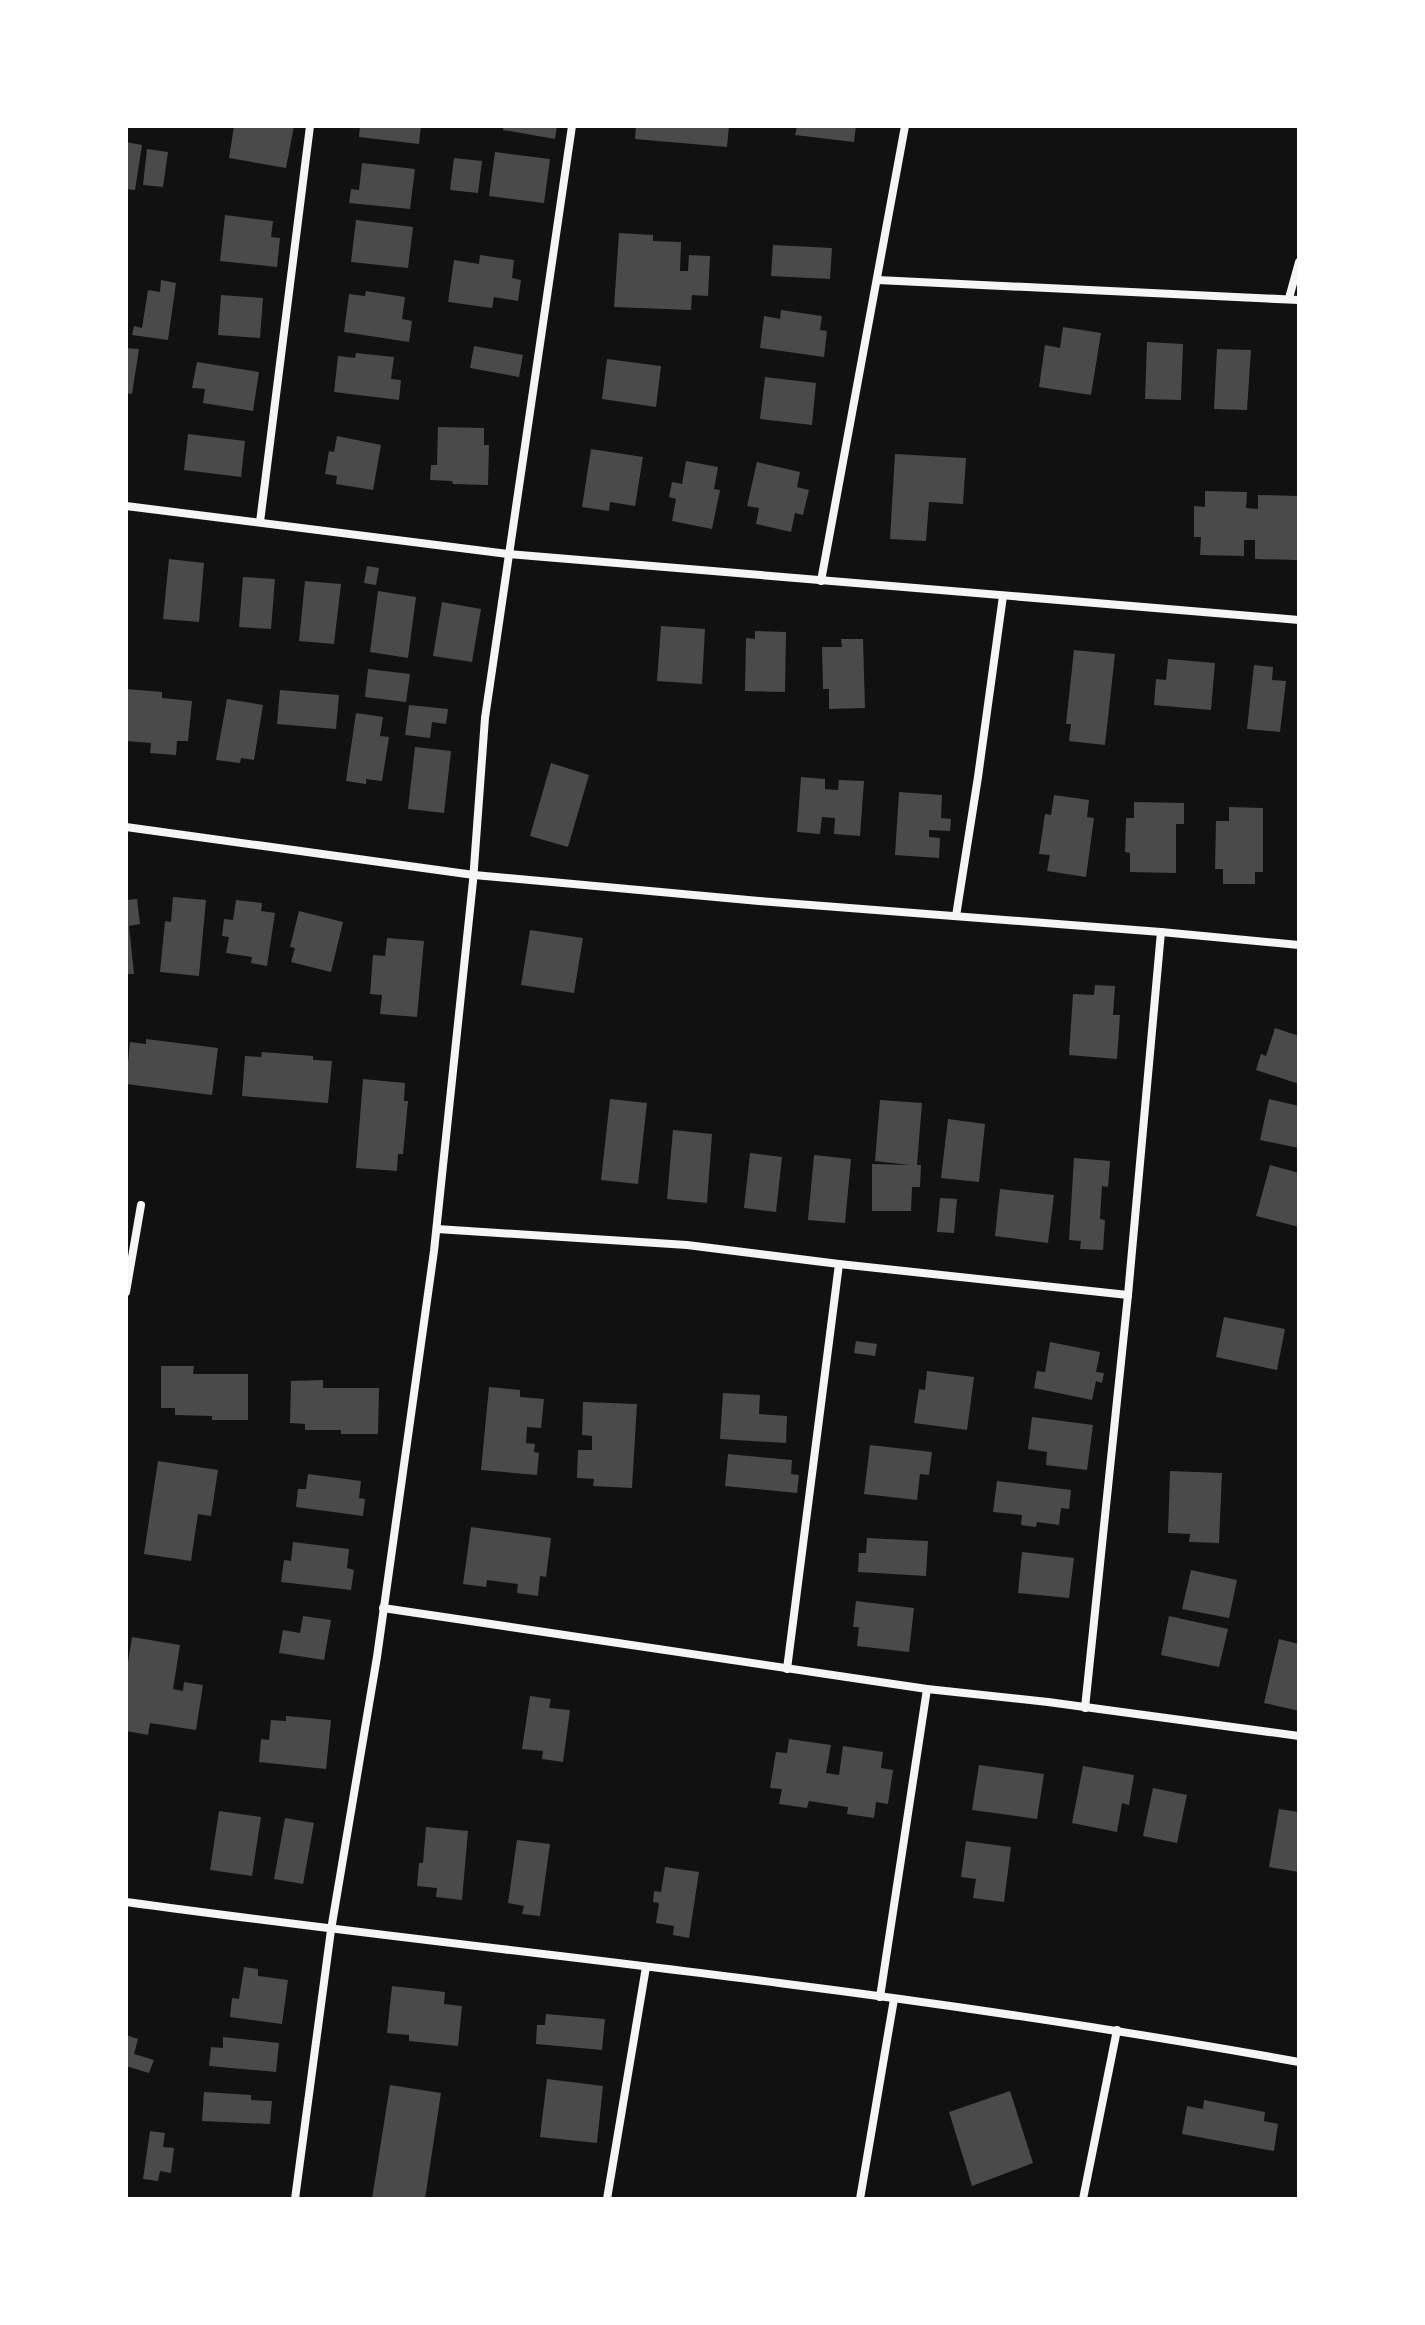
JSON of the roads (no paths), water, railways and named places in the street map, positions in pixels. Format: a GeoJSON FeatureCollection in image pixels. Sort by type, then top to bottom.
{"type":"FeatureCollection","features":[{"type":"Feature","properties":{"kind":"street"},"geometry":{"type":"LineString","coordinates":[[260,522],[310,126]]}},
{"type":"Feature","properties":{"kind":"street"},"geometry":{"type":"LineString","coordinates":[[295,2199],[331,1930],[383,1608],[437,1229],[474,875],[485,718],[572,126]]}},
{"type":"Feature","properties":{"kind":"street"},"geometry":{"type":"LineString","coordinates":[[821,581],[905,126]]}},
{"type":"Feature","properties":{"kind":"street"},"geometry":{"type":"LineString","coordinates":[[1289,298],[1299,262]]}},
{"type":"Feature","properties":{"kind":"street"},"geometry":{"type":"LineString","coordinates":[[877,280],[1299,300]]}},
{"type":"Feature","properties":{"kind":"street"},"geometry":{"type":"LineString","coordinates":[[126,506],[508,554],[1299,620]]}},
{"type":"Feature","properties":{"kind":"street"},"geometry":{"type":"LineString","coordinates":[[956,916],[1003,596]]}},
{"type":"Feature","properties":{"kind":"street"},"geometry":{"type":"LineString","coordinates":[[126,827],[474,875],[1299,945]]}},
{"type":"Feature","properties":{"kind":"street"},"geometry":{"type":"LineString","coordinates":[[1085,1708],[1128,1295],[1161,932]]}},
{"type":"Feature","properties":{"kind":"street"},"geometry":{"type":"LineString","coordinates":[[126,1292],[141,1205]]}},
{"type":"Feature","properties":{"kind":"street"},"geometry":{"type":"LineString","coordinates":[[437,1229],[687,1245],[1128,1295]]}},
{"type":"Feature","properties":{"kind":"street"},"geometry":{"type":"LineString","coordinates":[[787,1669],[839,1264]]}},
{"type":"Feature","properties":{"kind":"street"},"geometry":{"type":"LineString","coordinates":[[383,1608],[927,1689],[1299,1736]]}},
{"type":"Feature","properties":{"kind":"street"},"geometry":{"type":"LineString","coordinates":[[880,1997],[927,1689]]}},
{"type":"Feature","properties":{"kind":"street"},"geometry":{"type":"LineString","coordinates":[[126,1902],[880,1997],[1117,2030],[1299,2062]]}},
{"type":"Feature","properties":{"kind":"street"},"geometry":{"type":"LineString","coordinates":[[607,2199],[646,1967]]}},
{"type":"Feature","properties":{"kind":"street"},"geometry":{"type":"LineString","coordinates":[[860,2199],[894,1999]]}},
{"type":"Feature","properties":{"kind":"street"},"geometry":{"type":"LineString","coordinates":[[1083,2199],[1117,2030]]}}]}
